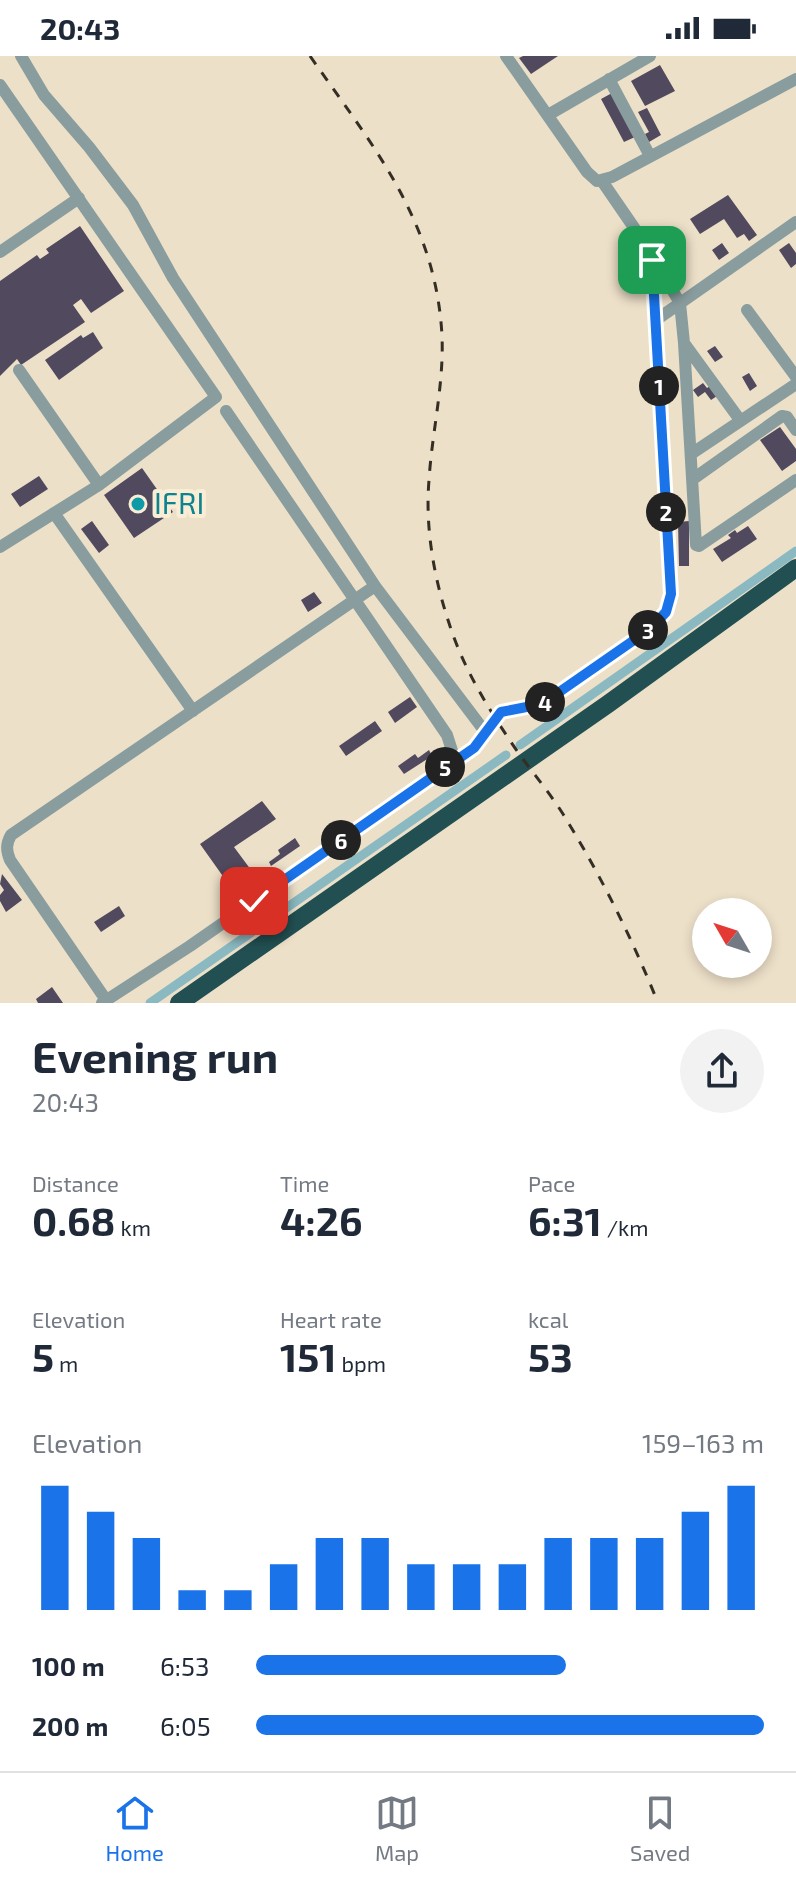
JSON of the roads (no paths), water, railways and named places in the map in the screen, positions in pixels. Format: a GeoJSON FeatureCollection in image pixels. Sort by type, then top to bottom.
{"type":"FeatureCollection","features":[{"type":"Feature","properties":{"kind":"highway"},"geometry":{"type":"LineString","coordinates":[[179,1003],[608,704],[796,568]]}},
{"type":"Feature","properties":{"kind":"highway"},"geometry":{"type":"LineString","coordinates":[[199,1003],[641,695],[796,583]]}},
{"type":"Feature","properties":{"kind":"street"},"geometry":{"type":"LineString","coordinates":[[21,56],[44,95],[133,205],[173,278],[375,586],[486,733]]}},
{"type":"Feature","properties":{"kind":"street"},"geometry":{"type":"LineString","coordinates":[[506,56],[587,172],[597,181],[796,79]]}},
{"type":"Feature","properties":{"kind":"street"},"geometry":{"type":"LineString","coordinates":[[548,115],[650,56]]}},
{"type":"Feature","properties":{"kind":"street"},"geometry":{"type":"LineString","coordinates":[[609,79],[650,156]]}},
{"type":"Feature","properties":{"kind":"street"},"geometry":{"type":"LineString","coordinates":[[0,85],[216,397],[99,485],[0,547]]}},
{"type":"Feature","properties":{"kind":"street"},"geometry":{"type":"LineString","coordinates":[[602,181],[648,248],[680,303],[695,542],[698,546],[796,480]]}},
{"type":"Feature","properties":{"kind":"street"},"geometry":{"type":"LineString","coordinates":[[0,252],[79,198]]}},
{"type":"Feature","properties":{"kind":"street"},"geometry":{"type":"LineString","coordinates":[[656,320],[796,222]]}},
{"type":"Feature","properties":{"kind":"street"},"geometry":{"type":"LineString","coordinates":[[375,586],[17,830],[7,843],[10,860],[104,1002],[190,946],[474,748],[501,712],[542,704],[650,629],[666,612],[671,594],[656,320],[652,260],[648,248]]}},
{"type":"Feature","properties":{"kind":"street"},"geometry":{"type":"LineString","coordinates":[[747,310],[796,377]]}},
{"type":"Feature","properties":{"kind":"street"},"geometry":{"type":"LineString","coordinates":[[684,343],[740,420]]}},
{"type":"Feature","properties":{"kind":"street"},"geometry":{"type":"LineString","coordinates":[[19,370],[99,485]]}},
{"type":"Feature","properties":{"kind":"street"},"geometry":{"type":"LineString","coordinates":[[691,454],[796,384]]}},
{"type":"Feature","properties":{"kind":"street"},"geometry":{"type":"LineString","coordinates":[[226,411],[447,735],[455,760]]}},
{"type":"Feature","properties":{"kind":"street"},"geometry":{"type":"LineString","coordinates":[[693,479],[782,416],[787,417],[796,430]]}},
{"type":"Feature","properties":{"kind":"street"},"geometry":{"type":"LineString","coordinates":[[54,513],[193,711]]}},
{"type":"Feature","properties":{"kind":"waterway"},"geometry":{"type":"LineString","coordinates":[[520,745],[796,551]]}},
{"type":"Feature","properties":{"kind":"waterway"},"geometry":{"type":"LineString","coordinates":[[150,1003],[506,755]]}},
{"type":"Feature","properties":{"kind":"railway"},"geometry":{"type":"LineString","coordinates":[[310,56],[378,154],[414,221],[428,256],[442,336],[428,516],[435,571],[454,638],[490,709],[556,804],[590,860],[626,930],[658,1003]]}},
{"type":"Feature","properties":{"kind":"place","name":"IFRI"},"geometry":{"type":"Point","coordinates":[138,504]}}]}
